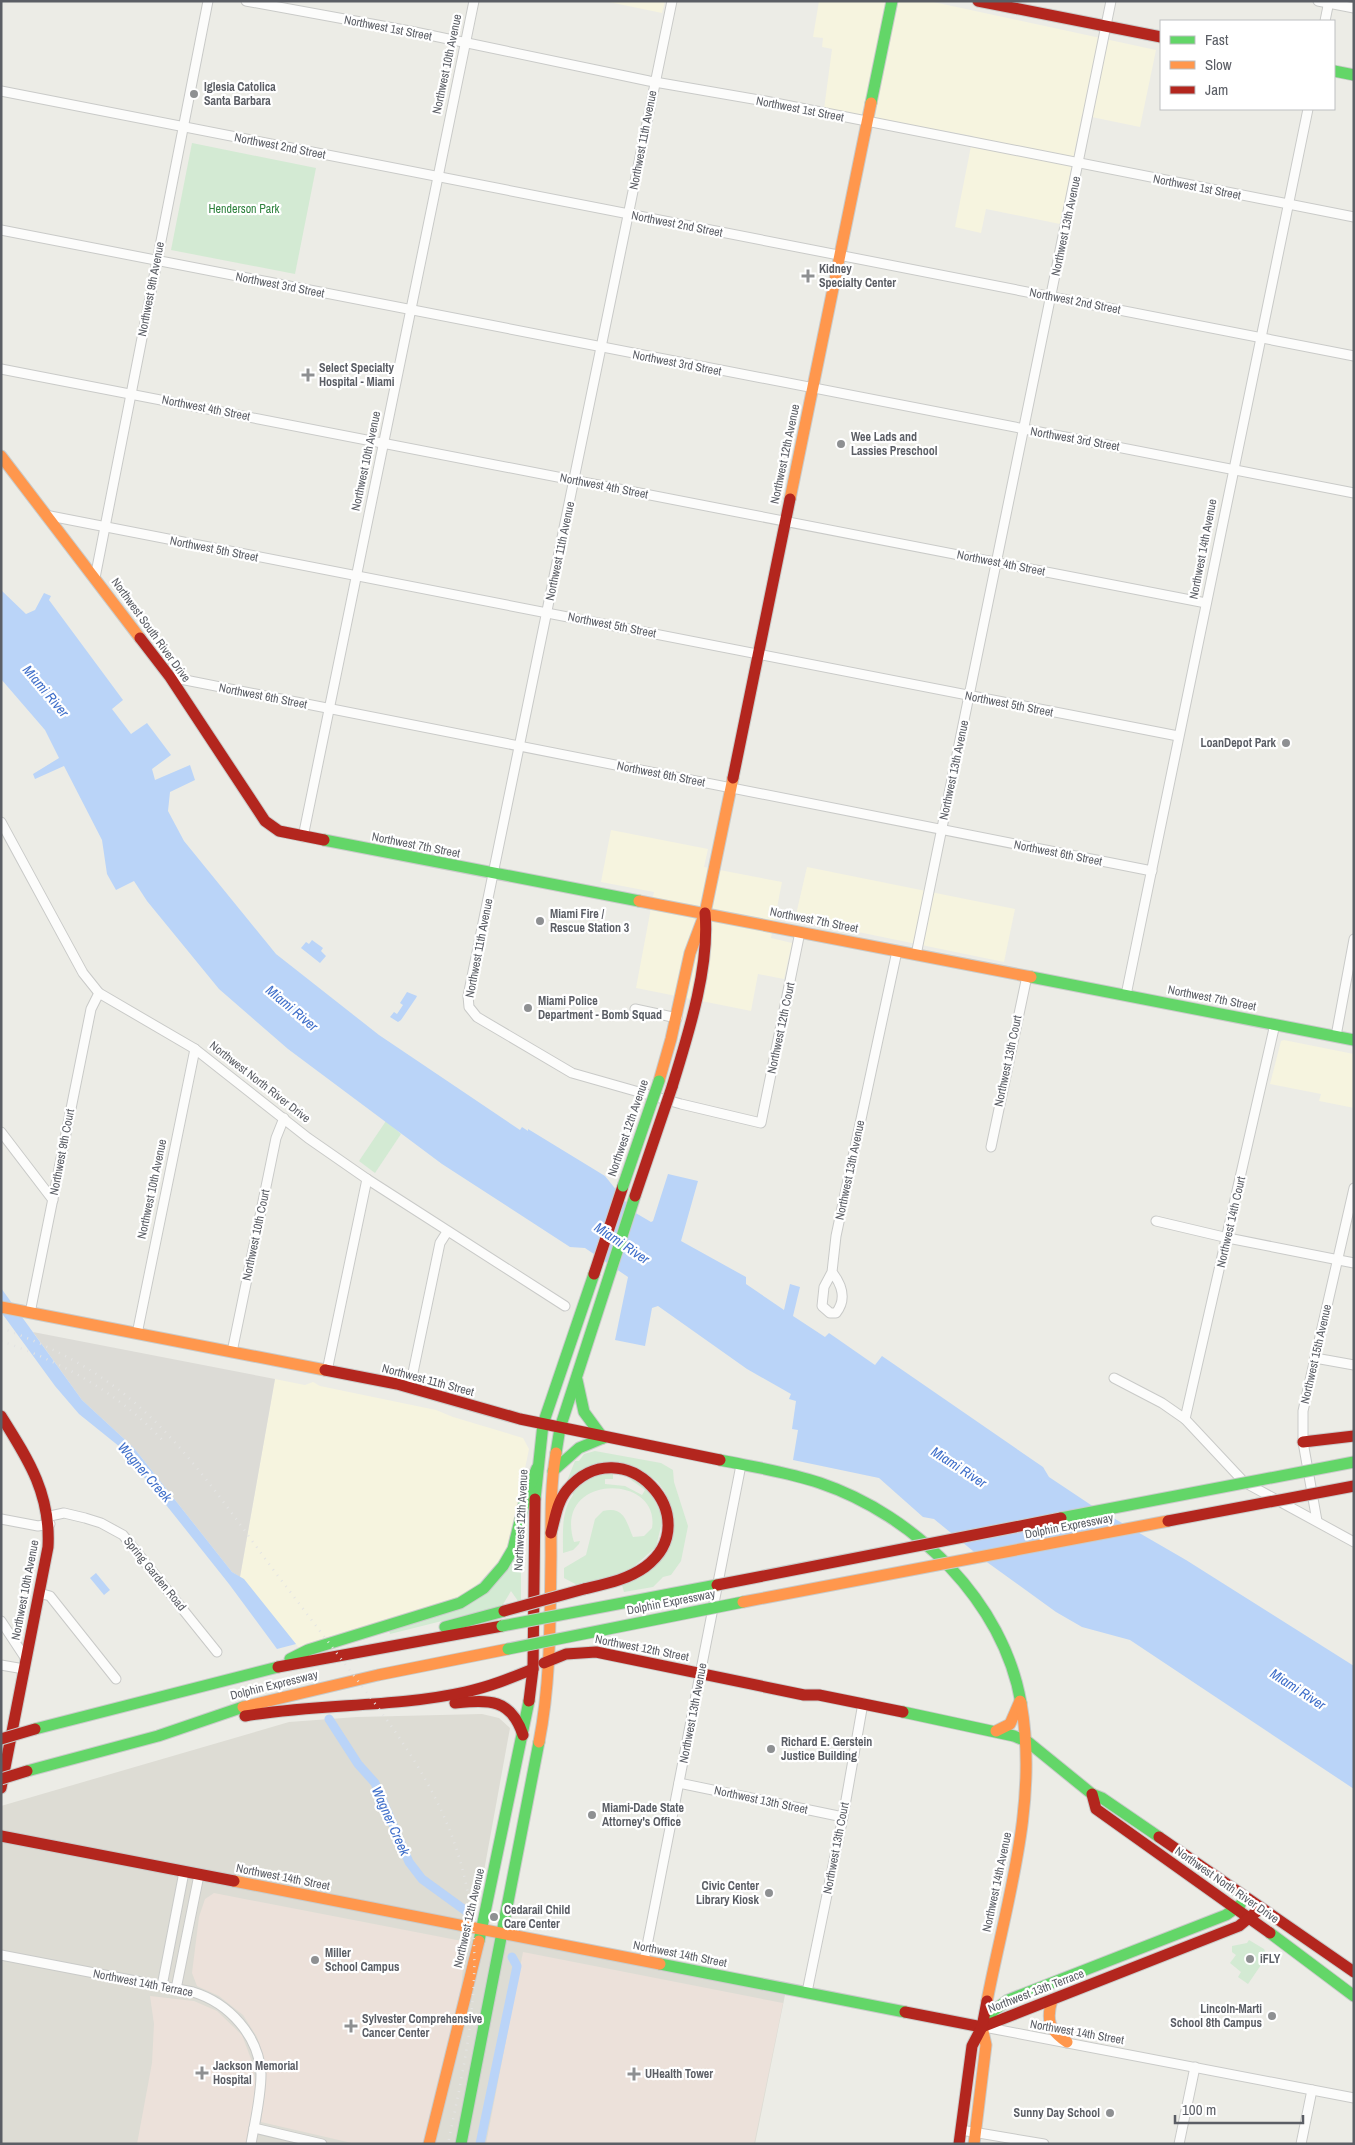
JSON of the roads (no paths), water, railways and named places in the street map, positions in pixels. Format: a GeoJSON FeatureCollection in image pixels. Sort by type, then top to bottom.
{"type":"FeatureCollection","features":[{"type":"Feature","properties":{"kind":"main road","name":"Northwest 12th Avenue"},"geometry":{"type":"LineString","coordinates":[[429,2144],[482,1930],[523,1735],[533,1669],[532,1552],[537,1468],[543,1424],[574,1326],[659,1081],[677,1018],[696,931],[705,913],[892,1]]}},
{"type":"Feature","properties":{"kind":"main road"},"geometry":{"type":"LineString","coordinates":[[978,1],[1160,37]]}},
{"type":"Feature","properties":{"kind":"main road"},"geometry":{"type":"LineString","coordinates":[[1335,71],[1354,74]]}},
{"type":"Feature","properties":{"kind":"main road","name":"Northwest South River Drive"},"geometry":{"type":"LineString","coordinates":[[1,456],[170,677],[270,827]]}},
{"type":"Feature","properties":{"kind":"main road","name":"Northwest 7th Street"},"geometry":{"type":"LineString","coordinates":[[270,827],[284,833],[303,837],[705,913],[1354,1040]]}},
{"type":"Feature","properties":{"kind":"main road","name":"Northwest 12th Avenue"},"geometry":{"type":"LineString","coordinates":[[461,2144],[541,1742],[550,1660],[553,1471],[560,1428],[590,1331],[672,1087],[692,1020],[707,934],[705,913]]}},
{"type":"Feature","properties":{"kind":"main road","name":"Northwest 11th Street"},"geometry":{"type":"LineString","coordinates":[[1,1307],[410,1387],[507,1416],[603,1438],[808,1479],[845,1493],[874,1507],[911,1532],[957,1576],[992,1624],[1008,1657],[1020,1699]]}},
{"type":"Feature","properties":{"kind":"main road"},"geometry":{"type":"LineString","coordinates":[[553,1471],[575,1451],[603,1438],[584,1412],[576,1375]]}},
{"type":"Feature","properties":{"kind":"main road"},"geometry":{"type":"LineString","coordinates":[[1,1416],[37,1476],[50,1520]]}},
{"type":"Feature","properties":{"kind":"main road"},"geometry":{"type":"LineString","coordinates":[[1303,1442],[1354,1436]]}},
{"type":"Feature","properties":{"kind":"main road","name":"Dolphin Expressway"},"geometry":{"type":"LineString","coordinates":[[1,1739],[277,1667],[367,1649],[502,1626],[1354,1462]]}},
{"type":"Feature","properties":{"kind":"main road"},"geometry":{"type":"LineString","coordinates":[[367,1649],[628,1576],[646,1566],[659,1552],[666,1536],[667,1517],[659,1493],[650,1482],[632,1471],[610,1467],[596,1470],[581,1477],[566,1491],[551,1533]]}},
{"type":"Feature","properties":{"kind":"main road"},"geometry":{"type":"LineString","coordinates":[[277,1667],[308,1650],[460,1603],[484,1588],[500,1570],[513,1549],[527,1492],[537,1468]]}},
{"type":"Feature","properties":{"kind":"main road","name":"Dolphin Expressway"},"geometry":{"type":"LineString","coordinates":[[1,1778],[158,1736],[228,1710],[435,1662],[1354,1486]]}},
{"type":"Feature","properties":{"kind":"main road","name":"Northwest 10th Avenue"},"geometry":{"type":"LineString","coordinates":[[1,1788],[48,1547],[50,1520]]}},
{"type":"Feature","properties":{"kind":"main road","name":"Northwest 12th Street"},"geometry":{"type":"LineString","coordinates":[[409,1701],[475,1691],[533,1669],[560,1656],[586,1651],[748,1682],[804,1695],[819,1695],[863,1703],[996,1731],[1028,1742]]}},
{"type":"Feature","properties":{"kind":"main road"},"geometry":{"type":"LineString","coordinates":[[996,1731],[1010,1724],[1020,1699]]}},
{"type":"Feature","properties":{"kind":"main road"},"geometry":{"type":"LineString","coordinates":[[1020,1699],[1028,1742]]}},
{"type":"Feature","properties":{"kind":"main road"},"geometry":{"type":"LineString","coordinates":[[158,1736],[261,1713],[409,1701],[439,1704],[496,1702],[506,1706],[517,1716],[523,1735]]}},
{"type":"Feature","properties":{"kind":"main road","name":"Northwest North River Drive"},"geometry":{"type":"LineString","coordinates":[[1028,1742],[1092,1794],[1110,1803],[1354,1972]]}},
{"type":"Feature","properties":{"kind":"main road","name":"Northwest 14th Avenue"},"geometry":{"type":"LineString","coordinates":[[959,2144],[972,2046],[982,2027],[1024,1820],[1028,1742]]}},
{"type":"Feature","properties":{"kind":"main road","name":"Northwest North River Drive"},"geometry":{"type":"LineString","coordinates":[[1092,1794],[1096,1810],[1236,1908],[1354,1996]]}},
{"type":"Feature","properties":{"kind":"main road","name":"Northwest 14th Street"},"geometry":{"type":"LineString","coordinates":[[1,1836],[982,2027]]}},
{"type":"Feature","properties":{"kind":"main road","name":"Northwest 13th Terrace"},"geometry":{"type":"LineString","coordinates":[[982,2027],[994,2011],[1008,2000],[1226,1915],[1249,1899]]}},
{"type":"Feature","properties":{"kind":"main road","name":"Northwest 13th Terrace"},"geometry":{"type":"LineString","coordinates":[[982,2027],[1239,1926],[1261,1908]]}},
{"type":"Feature","properties":{"kind":"main road"},"geometry":{"type":"LineString","coordinates":[[1301,1955],[1354,1985]]}},
{"type":"Feature","properties":{"kind":"main road"},"geometry":{"type":"LineString","coordinates":[[1052,2000],[1048,2014],[1049,2025],[1052,2032],[1067,2042]]}},
{"type":"Feature","properties":{"kind":"main road","name":"Northwest 14th Avenue"},"geometry":{"type":"LineString","coordinates":[[974,2144],[986,2045],[982,2027]]}},
{"type":"Feature","properties":{"kind":"street","name":"Northwest 9th Avenue"},"geometry":{"type":"LineString","coordinates":[[95,578],[208,1]]}},
{"type":"Feature","properties":{"kind":"street","name":"Northwest 1st Street"},"geometry":{"type":"LineString","coordinates":[[246,1],[1354,218]]}},
{"type":"Feature","properties":{"kind":"street","name":"Northwest 10th Avenue"},"geometry":{"type":"LineString","coordinates":[[303,837],[474,1]]}},
{"type":"Feature","properties":{"kind":"street","name":"Northwest 11th Avenue"},"geometry":{"type":"LineString","coordinates":[[661,1098],[572,1073],[485,1022],[472,1012],[468,996],[672,1]]}},
{"type":"Feature","properties":{"kind":"street","name":"Northwest 13th Avenue"},"geometry":{"type":"LineString","coordinates":[[916,955],[1112,1]]}},
{"type":"Feature","properties":{"kind":"street"},"geometry":{"type":"LineString","coordinates":[[1318,1],[1354,8]]}},
{"type":"Feature","properties":{"kind":"street"},"geometry":{"type":"LineString","coordinates":[[1325,20],[1329,2]]}},
{"type":"Feature","properties":{"kind":"street","name":"Northwest 2nd Street"},"geometry":{"type":"LineString","coordinates":[[1,91],[1354,356]]}},
{"type":"Feature","properties":{"kind":"street","name":"Northwest 14th Avenue"},"geometry":{"type":"LineString","coordinates":[[1126,995],[1308,110]]}},
{"type":"Feature","properties":{"kind":"street","name":"Northwest 3rd Street"},"geometry":{"type":"LineString","coordinates":[[1,230],[600,348],[1354,493]]}},
{"type":"Feature","properties":{"kind":"street","name":"Northwest 4th Street"},"geometry":{"type":"LineString","coordinates":[[1,369],[1206,603]]}},
{"type":"Feature","properties":{"kind":"street","name":"Northwest 5th Street"},"geometry":{"type":"LineString","coordinates":[[45,515],[1178,736]]}},
{"type":"Feature","properties":{"kind":"street","name":"Northwest 6th Street"},"geometry":{"type":"LineString","coordinates":[[170,677],[1152,870]]}},
{"type":"Feature","properties":{"kind":"street","name":"Northwest North River Drive"},"geometry":{"type":"LineString","coordinates":[[2,824],[83,973],[99,993],[195,1049],[367,1179],[565,1306]]}},
{"type":"Feature","properties":{"kind":"street","name":"Northwest 12th Court"},"geometry":{"type":"LineString","coordinates":[[661,1098],[761,1123],[800,932]]}},
{"type":"Feature","properties":{"kind":"street"},"geometry":{"type":"LineString","coordinates":[[1336,1036],[1354,939]]}},
{"type":"Feature","properties":{"kind":"street","name":"Northwest 13th Avenue"},"geometry":{"type":"LineString","coordinates":[[832,1272],[832,1255],[897,951]]}},
{"type":"Feature","properties":{"kind":"street","name":"Northwest 13th Court"},"geometry":{"type":"LineString","coordinates":[[991,1147],[1026,976]]}},
{"type":"Feature","properties":{"kind":"street","name":"Northwest 9th Court"},"geometry":{"type":"LineString","coordinates":[[26,1312],[53,1200],[91,1008],[99,993]]}},
{"type":"Feature","properties":{"kind":"street"},"geometry":{"type":"LineString","coordinates":[[635,1009],[677,1018]]}},
{"type":"Feature","properties":{"kind":"street","name":"Northwest 14th Court"},"geometry":{"type":"LineString","coordinates":[[1185,1419],[1228,1238],[1275,1024]]}},
{"type":"Feature","properties":{"kind":"street","name":"Northwest 10th Avenue"},"geometry":{"type":"LineString","coordinates":[[136,1334],[195,1049]]}},
{"type":"Feature","properties":{"kind":"street","name":"Northwest 10th Court"},"geometry":{"type":"LineString","coordinates":[[232,1352],[276,1138],[284,1118]]}},
{"type":"Feature","properties":{"kind":"street"},"geometry":{"type":"LineString","coordinates":[[1,1132],[53,1200]]}},
{"type":"Feature","properties":{"kind":"street"},"geometry":{"type":"LineString","coordinates":[[327,1371],[367,1179]]}},
{"type":"Feature","properties":{"kind":"street","name":"Northwest 15th Avenue"},"geometry":{"type":"LineString","coordinates":[[1317,1521],[1303,1442],[1303,1410],[1354,1188]]}},
{"type":"Feature","properties":{"kind":"street"},"geometry":{"type":"LineString","coordinates":[[1156,1221],[1228,1238],[1354,1262]]}},
{"type":"Feature","properties":{"kind":"street"},"geometry":{"type":"LineString","coordinates":[[410,1387],[440,1243],[447,1232]]}},
{"type":"Feature","properties":{"kind":"street"},"geometry":{"type":"LineString","coordinates":[[1316,1358],[1354,1365]]}},
{"type":"Feature","properties":{"kind":"street"},"geometry":{"type":"LineString","coordinates":[[1114,1378],[1162,1403],[1185,1419],[1244,1482],[1354,1542]]}},
{"type":"Feature","properties":{"kind":"street","name":"Northwest 13th Avenue"},"geometry":{"type":"LineString","coordinates":[[644,1961],[741,1465]]}},
{"type":"Feature","properties":{"kind":"street","name":"Spring Garden Road"},"geometry":{"type":"LineString","coordinates":[[50,1520],[64,1513],[102,1523],[124,1535],[217,1652]]}},
{"type":"Feature","properties":{"kind":"street"},"geometry":{"type":"LineString","coordinates":[[1,1519],[38,1526],[50,1520]]}},
{"type":"Feature","properties":{"kind":"street"},"geometry":{"type":"LineString","coordinates":[[39,1593],[50,1596],[116,1679]]}},
{"type":"Feature","properties":{"kind":"street"},"geometry":{"type":"LineString","coordinates":[[1,1621],[25,1664],[1,1665]]}},
{"type":"Feature","properties":{"kind":"street","name":"Northwest 13th Court"},"geometry":{"type":"LineString","coordinates":[[807,1992],[843,1817],[863,1703]]}},
{"type":"Feature","properties":{"kind":"street","name":"Northwest 13th Street"},"geometry":{"type":"LineString","coordinates":[[679,1783],[843,1817]]}},
{"type":"Feature","properties":{"kind":"street"},"geometry":{"type":"LineString","coordinates":[[162,1986],[184,1872]]}},
{"type":"Feature","properties":{"kind":"street"},"geometry":{"type":"LineString","coordinates":[[176,1989],[199,1875]]}},
{"type":"Feature","properties":{"kind":"street","name":"Northwest 14th Terrace"},"geometry":{"type":"LineString","coordinates":[[1,1955],[203,1995],[222,2006],[238,2020],[250,2038],[258,2056],[261,2076],[251,2144]]}},
{"type":"Feature","properties":{"kind":"street","name":"Northwest 14th Street"},"geometry":{"type":"LineString","coordinates":[[982,2027],[1052,2042],[1067,2042],[1354,2098]]}},
{"type":"Feature","properties":{"kind":"street"},"geometry":{"type":"LineString","coordinates":[[1179,2144],[1195,2067]]}},
{"type":"Feature","properties":{"kind":"street"},"geometry":{"type":"LineString","coordinates":[[1301,2144],[1312,2090]]}},
{"type":"Feature","properties":{"kind":"street"},"geometry":{"type":"LineString","coordinates":[[254,2128],[322,2144]]}},
{"type":"Feature","properties":{"kind":"street"},"geometry":{"type":"LineString","coordinates":[[961,2130],[1044,2144]]}},
{"type":"Feature","properties":{"kind":"water","name":"Miami River"},"geometry":{"type":"Polygon","coordinates":[[[1,590],[26,614],[35,610],[44,593],[51,596],[49,600],[123,700],[112,709],[131,734],[147,723],[171,755],[152,769],[155,780],[190,765],[195,780],[170,792],[168,811],[184,841],[276,954],[379,1035],[520,1130],[522,1127],[528,1131],[528,1129],[605,1176],[634,1212],[651,1222],[653,1221],[668,1174],[698,1181],[681,1241],[746,1277],[746,1284],[784,1310],[790,1284],[800,1287],[793,1316],[825,1337],[829,1333],[875,1365],[882,1356],[1043,1467],[1049,1477],[1091,1505],[1186,1560],[1354,1666],[1354,1789],[1130,1640],[1082,1627],[1056,1612],[984,1560],[934,1519],[923,1517],[879,1478],[793,1460],[798,1430],[792,1429],[796,1401],[789,1399],[791,1394],[747,1369],[658,1306],[652,1308],[645,1346],[615,1340],[628,1277],[585,1248],[570,1247],[442,1164],[288,1049],[219,989],[147,901],[134,881],[116,890],[107,874],[102,840],[64,766],[35,779],[33,774],[59,758],[45,730],[1,679],[1,590]]]}},
{"type":"Feature","properties":{"kind":"water"},"geometry":{"type":"Polygon","coordinates":[[[312,940],[323,948],[321,951],[326,956],[320,963],[301,948],[306,942],[309,944],[312,940]]]}},
{"type":"Feature","properties":{"kind":"water"},"geometry":{"type":"Polygon","coordinates":[[[407,992],[417,996],[398,1022],[390,1017],[394,1012],[397,1014],[403,1005],[400,1003],[407,992]]]}},
{"type":"Feature","properties":{"kind":"water","name":"Wagner Creek"},"geometry":{"type":"Polygon","coordinates":[[[1,1288],[82,1400],[134,1448],[232,1572],[244,1579],[296,1644],[277,1649],[229,1584],[120,1447],[79,1414],[55,1386],[1,1312],[1,1288]]]}},
{"type":"Feature","properties":{"kind":"water"},"geometry":{"type":"Polygon","coordinates":[[[96,1573],[110,1590],[104,1595],[90,1578],[96,1573]]]}},
{"type":"Feature","properties":{"kind":"waterway","name":"Wagner Creek"},"geometry":{"type":"LineString","coordinates":[[329,1719],[358,1764],[375,1783],[409,1862],[422,1879],[466,1911]]}},
{"type":"Feature","properties":{"kind":"waterway"},"geometry":{"type":"LineString","coordinates":[[480,2144],[517,1966],[512,1957]]}},
{"type":"Feature","properties":{"kind":"railway"},"geometry":{"type":"LineString","coordinates":[[1,1328],[59,1353],[95,1373],[144,1411],[181,1449],[215,1490],[376,1705],[424,1777],[449,1828],[466,1884],[472,1917],[474,1982],[471,2015],[467,2047],[448,2144]]}},
{"type":"Feature","properties":{"kind":"railway"},"geometry":{"type":"LineString","coordinates":[[1,1341],[46,1359],[110,1395],[148,1425],[165,1443]]}},
{"type":"Feature","properties":{"kind":"place","name":"Iglesia Catolica Santa Barbara"},"geometry":{"type":"Point","coordinates":[194,94]}},
{"type":"Feature","properties":{"kind":"place","name":"Kidney Specialty Center"},"geometry":{"type":"Point","coordinates":[808,276]}},
{"type":"Feature","properties":{"kind":"place","name":"Select Specialty Hospital - Miami"},"geometry":{"type":"Point","coordinates":[308,375]}},
{"type":"Feature","properties":{"kind":"place","name":"Wee Lads and Lassies Preschool"},"geometry":{"type":"Point","coordinates":[841,444]}},
{"type":"Feature","properties":{"kind":"place","name":"LoanDepot Park"},"geometry":{"type":"Point","coordinates":[1286,743]}},
{"type":"Feature","properties":{"kind":"place","name":"Miami Fire / Rescue Station 3"},"geometry":{"type":"Point","coordinates":[540,921]}},
{"type":"Feature","properties":{"kind":"place","name":"Miami Police Department - Bomb Squad"},"geometry":{"type":"Point","coordinates":[528,1008]}},
{"type":"Feature","properties":{"kind":"place","name":"Richard E. Gerstein Justice Building"},"geometry":{"type":"Point","coordinates":[771,1749]}},
{"type":"Feature","properties":{"kind":"place","name":"Miami-Dade State Attorney's Office"},"geometry":{"type":"Point","coordinates":[592,1815]}},
{"type":"Feature","properties":{"kind":"place","name":"Civic Center Library Kiosk"},"geometry":{"type":"Point","coordinates":[769,1893]}},
{"type":"Feature","properties":{"kind":"place","name":"Cedarail Child Care Center"},"geometry":{"type":"Point","coordinates":[494,1917]}},
{"type":"Feature","properties":{"kind":"place","name":"iFLY"},"geometry":{"type":"Point","coordinates":[1250,1959]}},
{"type":"Feature","properties":{"kind":"place","name":"Miller School Campus"},"geometry":{"type":"Point","coordinates":[315,1960]}},
{"type":"Feature","properties":{"kind":"place","name":"Lincoln-Marti School 8th Campus"},"geometry":{"type":"Point","coordinates":[1272,2016]}},
{"type":"Feature","properties":{"kind":"place","name":"Sylvester Comprehensive Cancer Center"},"geometry":{"type":"Point","coordinates":[351,2026]}},
{"type":"Feature","properties":{"kind":"place","name":"Jackson Memorial Hospital"},"geometry":{"type":"Point","coordinates":[202,2073]}},
{"type":"Feature","properties":{"kind":"place","name":"UHealth Tower"},"geometry":{"type":"Point","coordinates":[634,2074]}},
{"type":"Feature","properties":{"kind":"place","name":"Sunny Day School"},"geometry":{"type":"Point","coordinates":[1110,2113]}},
{"type":"Feature","properties":{"kind":"park label","name":"Henderson Park"},"geometry":{"type":"Point","coordinates":[244,209]}}]}
